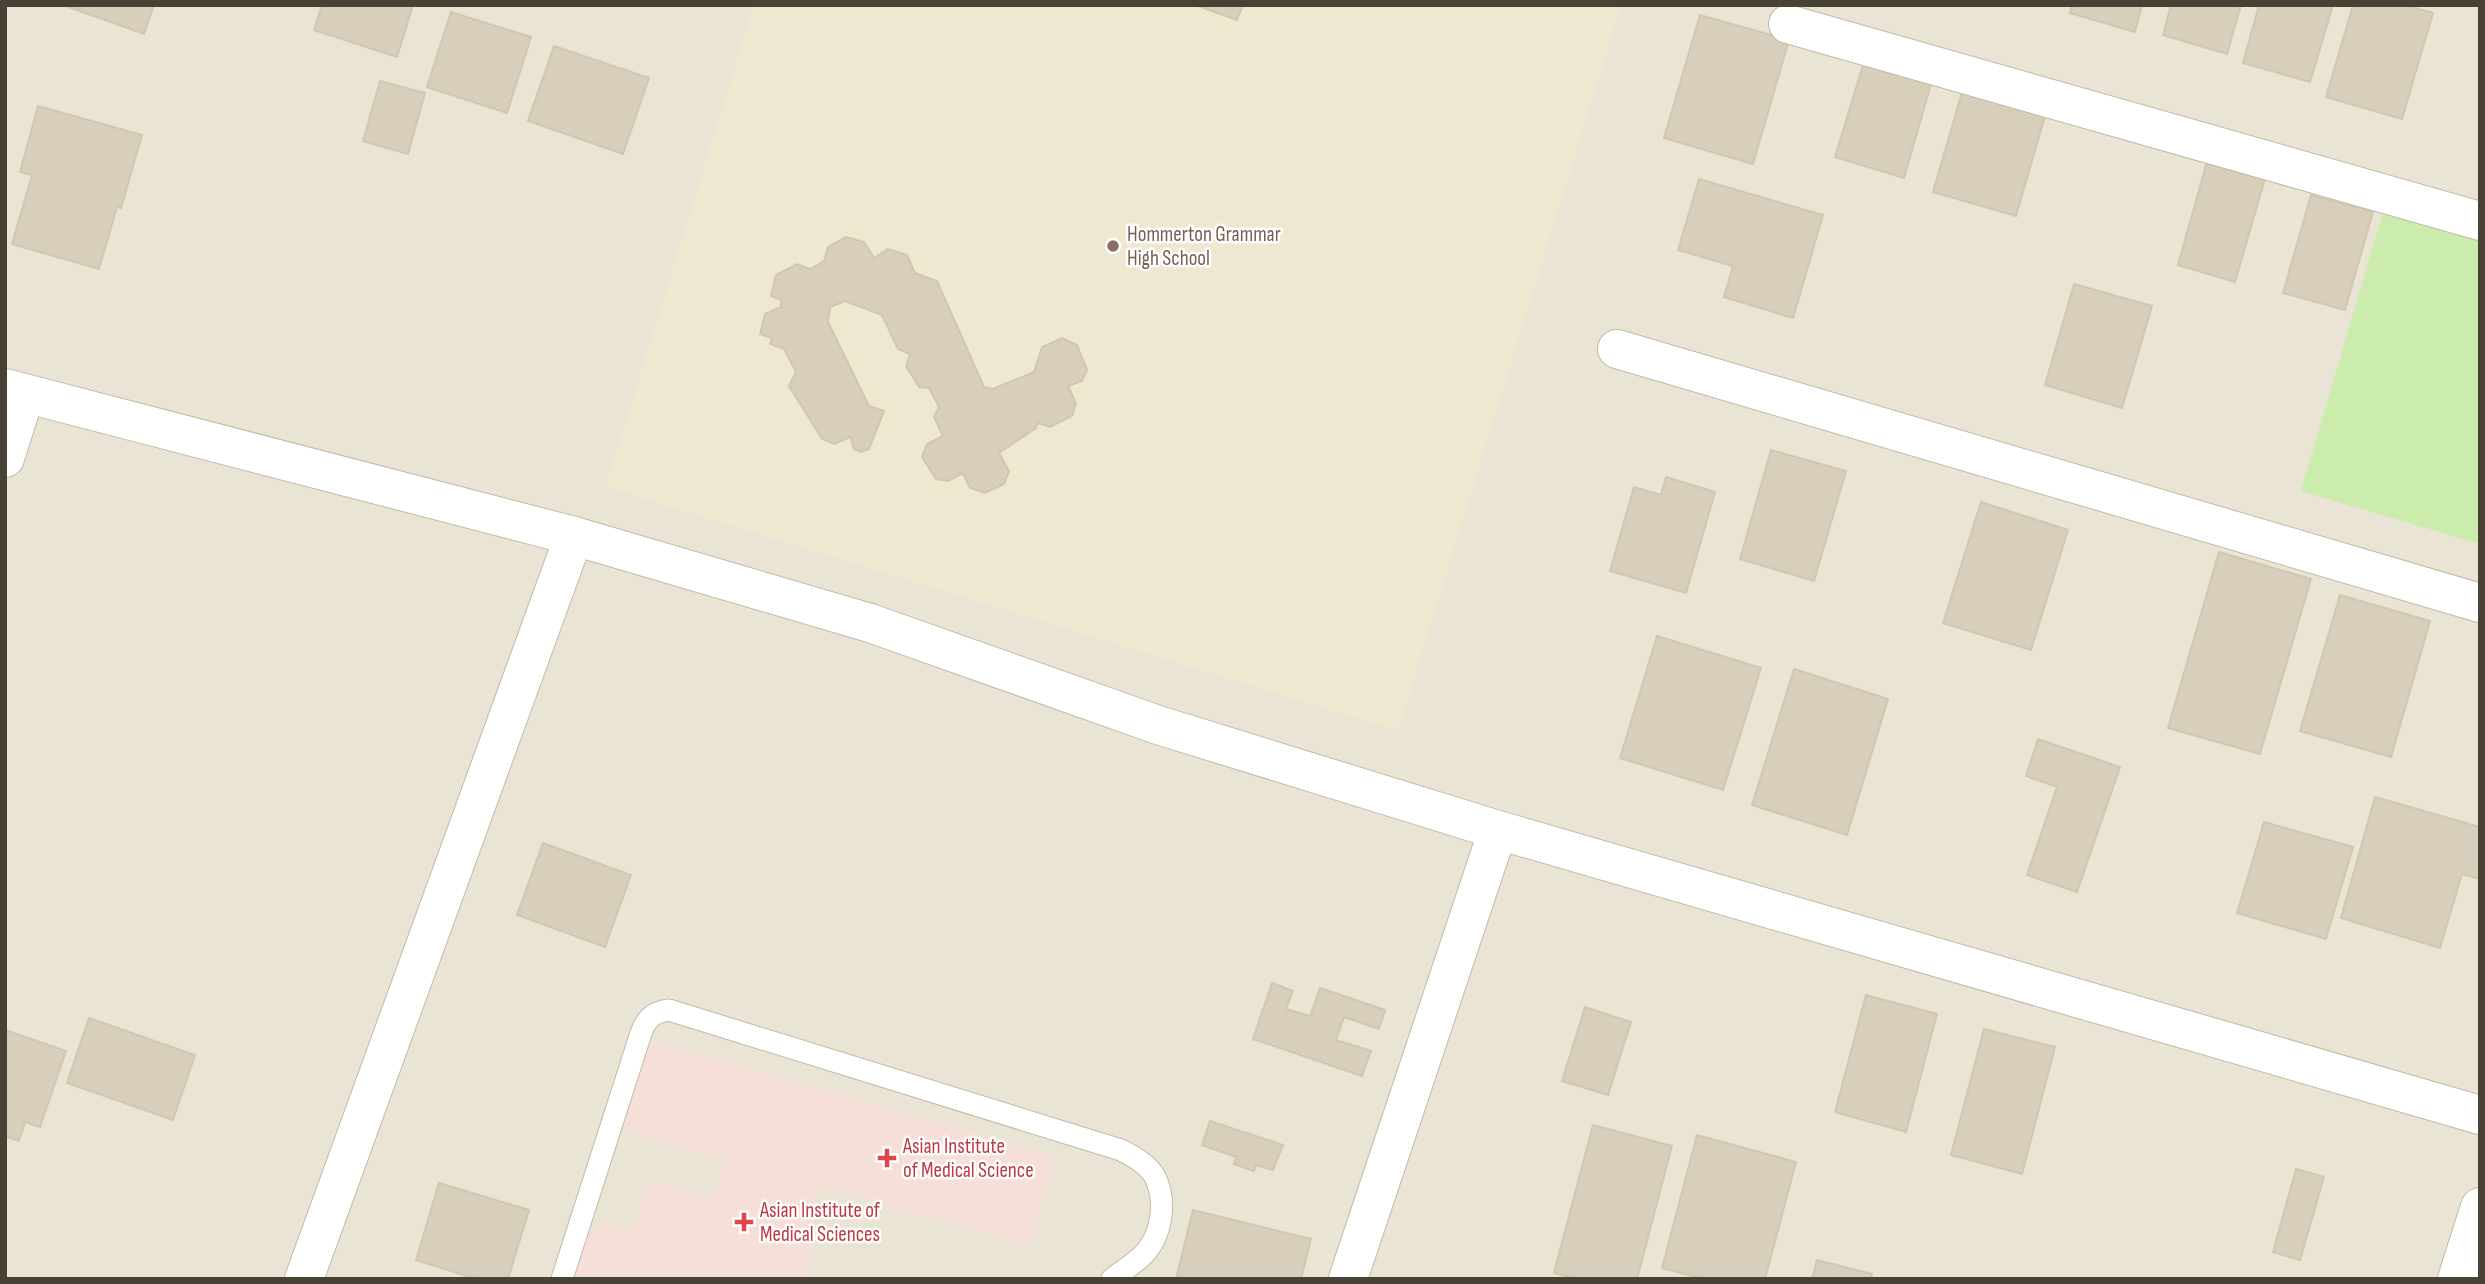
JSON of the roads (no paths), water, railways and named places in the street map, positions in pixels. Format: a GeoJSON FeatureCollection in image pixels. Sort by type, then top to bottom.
{"type":"FeatureCollection","features":[{"type":"Feature","properties":{"kind":"street"},"geometry":{"type":"LineString","coordinates":[[1788,24],[2480,221]]}},
{"type":"Feature","properties":{"kind":"street"},"geometry":{"type":"LineString","coordinates":[[1617,349],[2480,603]]}},
{"type":"Feature","properties":{"kind":"street"},"geometry":{"type":"LineString","coordinates":[[5,458],[15,391],[573,536],[870,623],[1158,725],[1498,830],[2480,1115]]}},
{"type":"Feature","properties":{"kind":"street"},"geometry":{"type":"LineString","coordinates":[[304,1279],[573,536]]}},
{"type":"Feature","properties":{"kind":"street"},"geometry":{"type":"LineString","coordinates":[[1348,1279],[1498,830]]}},
{"type":"Feature","properties":{"kind":"street"},"geometry":{"type":"LineString","coordinates":[[2457,1279],[2480,1208]]}},
{"type":"Feature","properties":{"kind":"lane"},"geometry":{"type":"LineString","coordinates":[[562,1279],[640,1033],[646,1020],[659,1011],[669,1010],[1121,1150],[1139,1160],[1155,1176],[1162,1197],[1160,1224],[1144,1254],[1112,1279]]}},
{"type":"Feature","properties":{"kind":"place","name":"Hommerton Grammar High School"},"geometry":{"type":"Point","coordinates":[1113,246]}},
{"type":"Feature","properties":{"kind":"place","name":"Asian Institute of Medical Science"},"geometry":{"type":"Point","coordinates":[887,1158]}},
{"type":"Feature","properties":{"kind":"place","name":"Asian Institute of Medical Sciences"},"geometry":{"type":"Point","coordinates":[744,1222]}}]}
